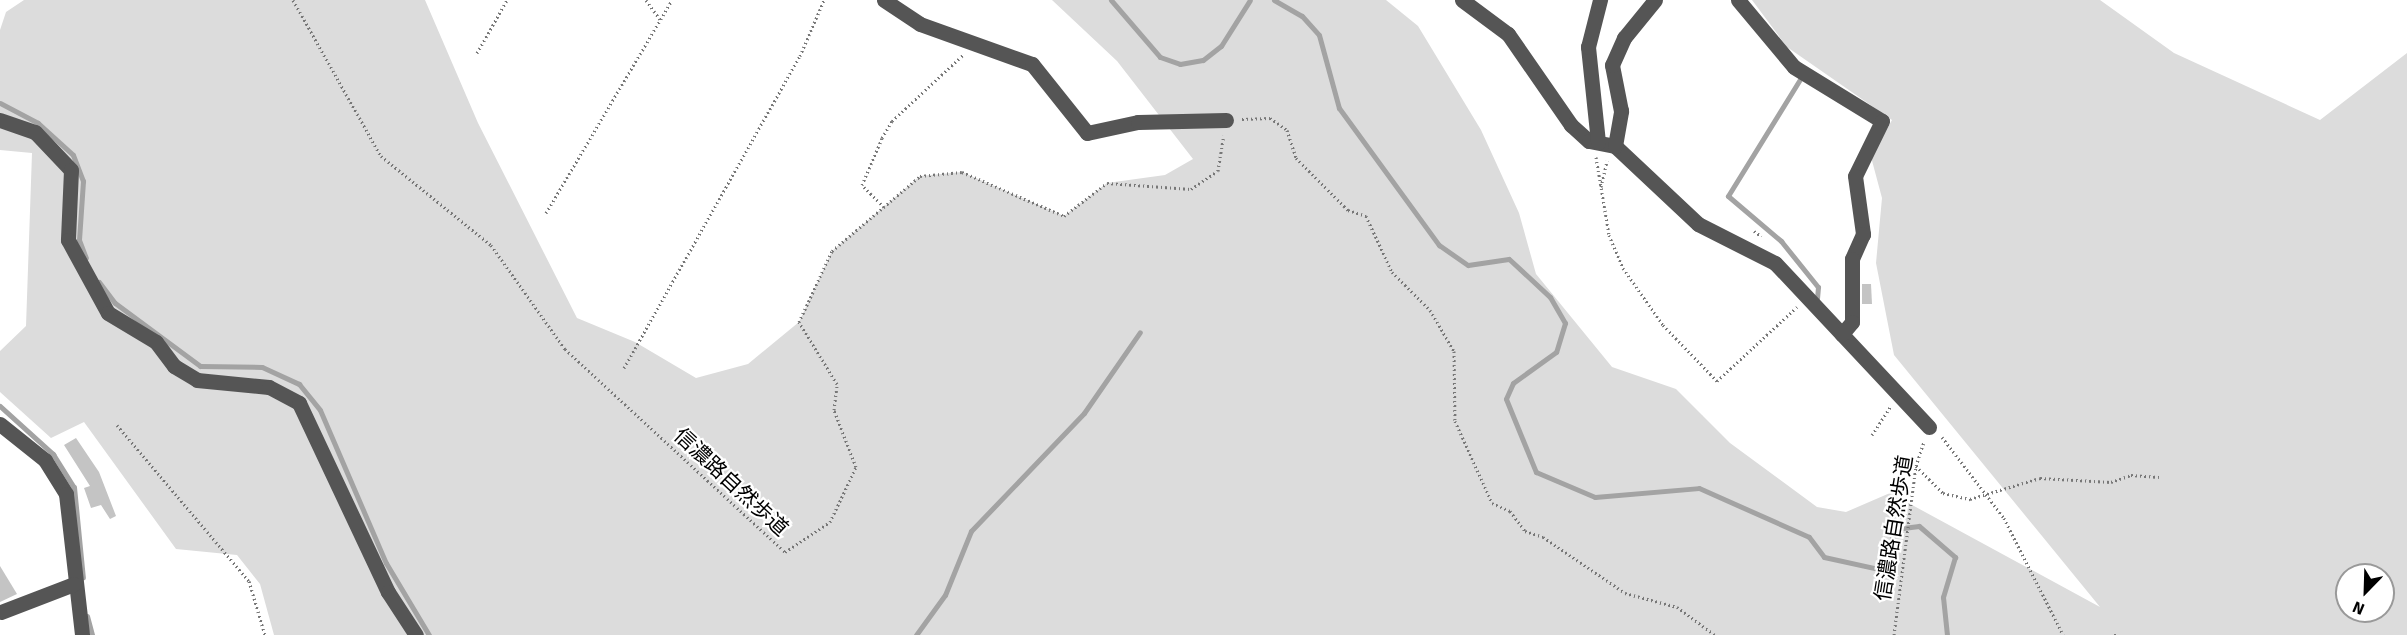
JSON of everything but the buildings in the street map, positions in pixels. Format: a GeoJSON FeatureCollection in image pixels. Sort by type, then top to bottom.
{"type":"FeatureCollection","features":[{"type":"Feature","properties":{"kind":"street"},"geometry":{"type":"LineString","coordinates":[[884,0],[920,24],[1032,64],[1087,133],[1138,122],[1226,120]]}},
{"type":"Feature","properties":{"kind":"street"},"geometry":{"type":"LineString","coordinates":[[1462,0],[1508,34],[1571,125],[1593,142],[1615,146],[1698,224],[1758,252],[1808,297],[1929,427]]}},
{"type":"Feature","properties":{"kind":"street"},"geometry":{"type":"LineString","coordinates":[[1593,142],[1588,47],[1600,0]]}},
{"type":"Feature","properties":{"kind":"street"},"geometry":{"type":"LineString","coordinates":[[1615,146],[1621,111],[1612,65],[1624,38],[1655,0]]}},
{"type":"Feature","properties":{"kind":"street"},"geometry":{"type":"LineString","coordinates":[[1738,0],[1794,67],[1882,121],[1856,176],[1863,234],[1852,258],[1852,322],[1842,334]]}},
{"type":"Feature","properties":{"kind":"street"},"geometry":{"type":"LineString","coordinates":[[0,120],[35,132],[71,170],[68,240],[108,313],[156,342],[174,366],[197,380],[269,387],[299,403],[388,591],[416,635]]}},
{"type":"Feature","properties":{"kind":"street"},"geometry":{"type":"LineString","coordinates":[[0,424],[45,460],[66,494],[74,584],[82,635]]}},
{"type":"Feature","properties":{"kind":"street"},"geometry":{"type":"LineString","coordinates":[[1,612],[74,584]]}},
{"type":"Feature","properties":{"kind":"path","name":"信濃路自然歩道"},"geometry":{"type":"LineString","coordinates":[[293,0],[381,156],[491,245],[565,349],[785,552],[830,522],[856,467],[834,410],[837,384],[799,322],[832,251],[920,176],[962,172],[1064,216],[1107,183],[1191,189],[1218,171],[1226,120]]}},
{"type":"Feature","properties":{"kind":"path"},"geometry":{"type":"LineString","coordinates":[[477,53],[507,0]]}},
{"type":"Feature","properties":{"kind":"path"},"geometry":{"type":"LineString","coordinates":[[646,0],[660,19]]}},
{"type":"Feature","properties":{"kind":"path"},"geometry":{"type":"LineString","coordinates":[[546,213],[672,0]]}},
{"type":"Feature","properties":{"kind":"path"},"geometry":{"type":"LineString","coordinates":[[624,368],[800,56],[824,0]]}},
{"type":"Feature","properties":{"kind":"path"},"geometry":{"type":"LineString","coordinates":[[884,207],[862,185],[882,138],[912,101],[975,43]]}},
{"type":"Feature","properties":{"kind":"path"},"geometry":{"type":"LineString","coordinates":[[1226,120],[1270,118],[1287,129],[1296,158],[1348,210],[1366,216],[1392,272],[1430,310],[1454,351],[1455,422],[1492,503],[1510,511],[1525,531],[1543,537],[1625,593],[1677,607],[1715,635]]}},
{"type":"Feature","properties":{"kind":"path"},"geometry":{"type":"LineString","coordinates":[[1593,142],[1599,193],[1623,268],[1663,325],[1717,381],[1808,297]]}},
{"type":"Feature","properties":{"kind":"path"},"geometry":{"type":"LineString","coordinates":[[1599,193],[1615,146]]}},
{"type":"Feature","properties":{"kind":"path"},"geometry":{"type":"LineString","coordinates":[[1872,435],[1899,395]]}},
{"type":"Feature","properties":{"kind":"path"},"geometry":{"type":"LineString","coordinates":[[117,425],[249,580],[266,635]]}},
{"type":"Feature","properties":{"kind":"path","name":"信濃路自然歩道"},"geometry":{"type":"LineString","coordinates":[[1894,635],[1916,466],[1929,427]]}},
{"type":"Feature","properties":{"kind":"path"},"geometry":{"type":"LineString","coordinates":[[1929,427],[1950,443],[1985,491],[2063,635]]}},
{"type":"Feature","properties":{"kind":"path"},"geometry":{"type":"LineString","coordinates":[[1916,466],[1956,498],[1970,499],[1985,491],[2040,478],[2111,482],[2132,475],[2159,477]]}},
{"type":"Feature","properties":{"kind":"path"},"geometry":{"type":"LineString","coordinates":[[2114,635],[2119,635]]}},
{"type":"Feature","properties":{"kind":"shaded area"},"geometry":{"type":"Polygon","coordinates":[[[24,0],[425,0],[478,123],[577,318],[635,342],[696,378],[748,364],[799,322],[832,251],[920,176],[962,172],[1064,216],[1107,183],[1165,175],[1193,159],[1117,61],[1052,0],[1386,0],[1418,26],[1481,130],[1519,213],[1536,274],[1612,367],[1676,389],[1730,443],[1817,507],[1846,512],[1890,493],[2100,607],[1894,355],[1876,263],[1882,198],[1871,157],[1892,120],[1787,47],[1752,0],[2100,0],[2174,53],[2320,120],[2407,53],[2407,635],[274,635],[260,584],[237,555],[176,549],[84,422],[51,438],[0,392],[0,351],[26,326],[32,153],[0,150],[0,30],[6,12],[24,0]]]}},
{"type":"Feature","properties":{"kind":"waterway"},"geometry":{"type":"LineString","coordinates":[[1111,0],[1160,57],[1180,64],[1203,60],[1221,46],[1250,0]]}},
{"type":"Feature","properties":{"kind":"waterway"},"geometry":{"type":"LineString","coordinates":[[1274,0],[1302,16],[1319,35],[1339,108],[1439,245],[1468,265],[1509,259],[1550,297],[1565,323],[1556,352],[1513,383],[1506,399],[1536,472],[1595,497],[1699,488],[1809,537],[1824,557],[1883,570],[1895,529],[1919,526],[1955,557],[1943,597],[1947,635]]}},
{"type":"Feature","properties":{"kind":"waterway"},"geometry":{"type":"LineString","coordinates":[[1802,76],[1728,196],[1781,241],[1818,287],[1817,298]]}},
{"type":"Feature","properties":{"kind":"waterway"},"geometry":{"type":"LineString","coordinates":[[0,103],[38,123],[73,155],[83,181],[79,240],[86,258]]}},
{"type":"Feature","properties":{"kind":"waterway"},"geometry":{"type":"LineString","coordinates":[[99,282],[115,303],[200,366],[262,367],[299,384],[320,410],[386,563],[429,635]]}},
{"type":"Feature","properties":{"kind":"waterway"},"geometry":{"type":"LineString","coordinates":[[916,635],[945,595],[971,531],[1084,413],[1140,332]]}},
{"type":"Feature","properties":{"kind":"waterway"},"geometry":{"type":"LineString","coordinates":[[0,406],[53,454],[74,487],[83,578]]}},
{"type":"Feature","properties":{"kind":"waterway"},"geometry":{"type":"LineString","coordinates":[[87,616],[92,635]]}}]}
